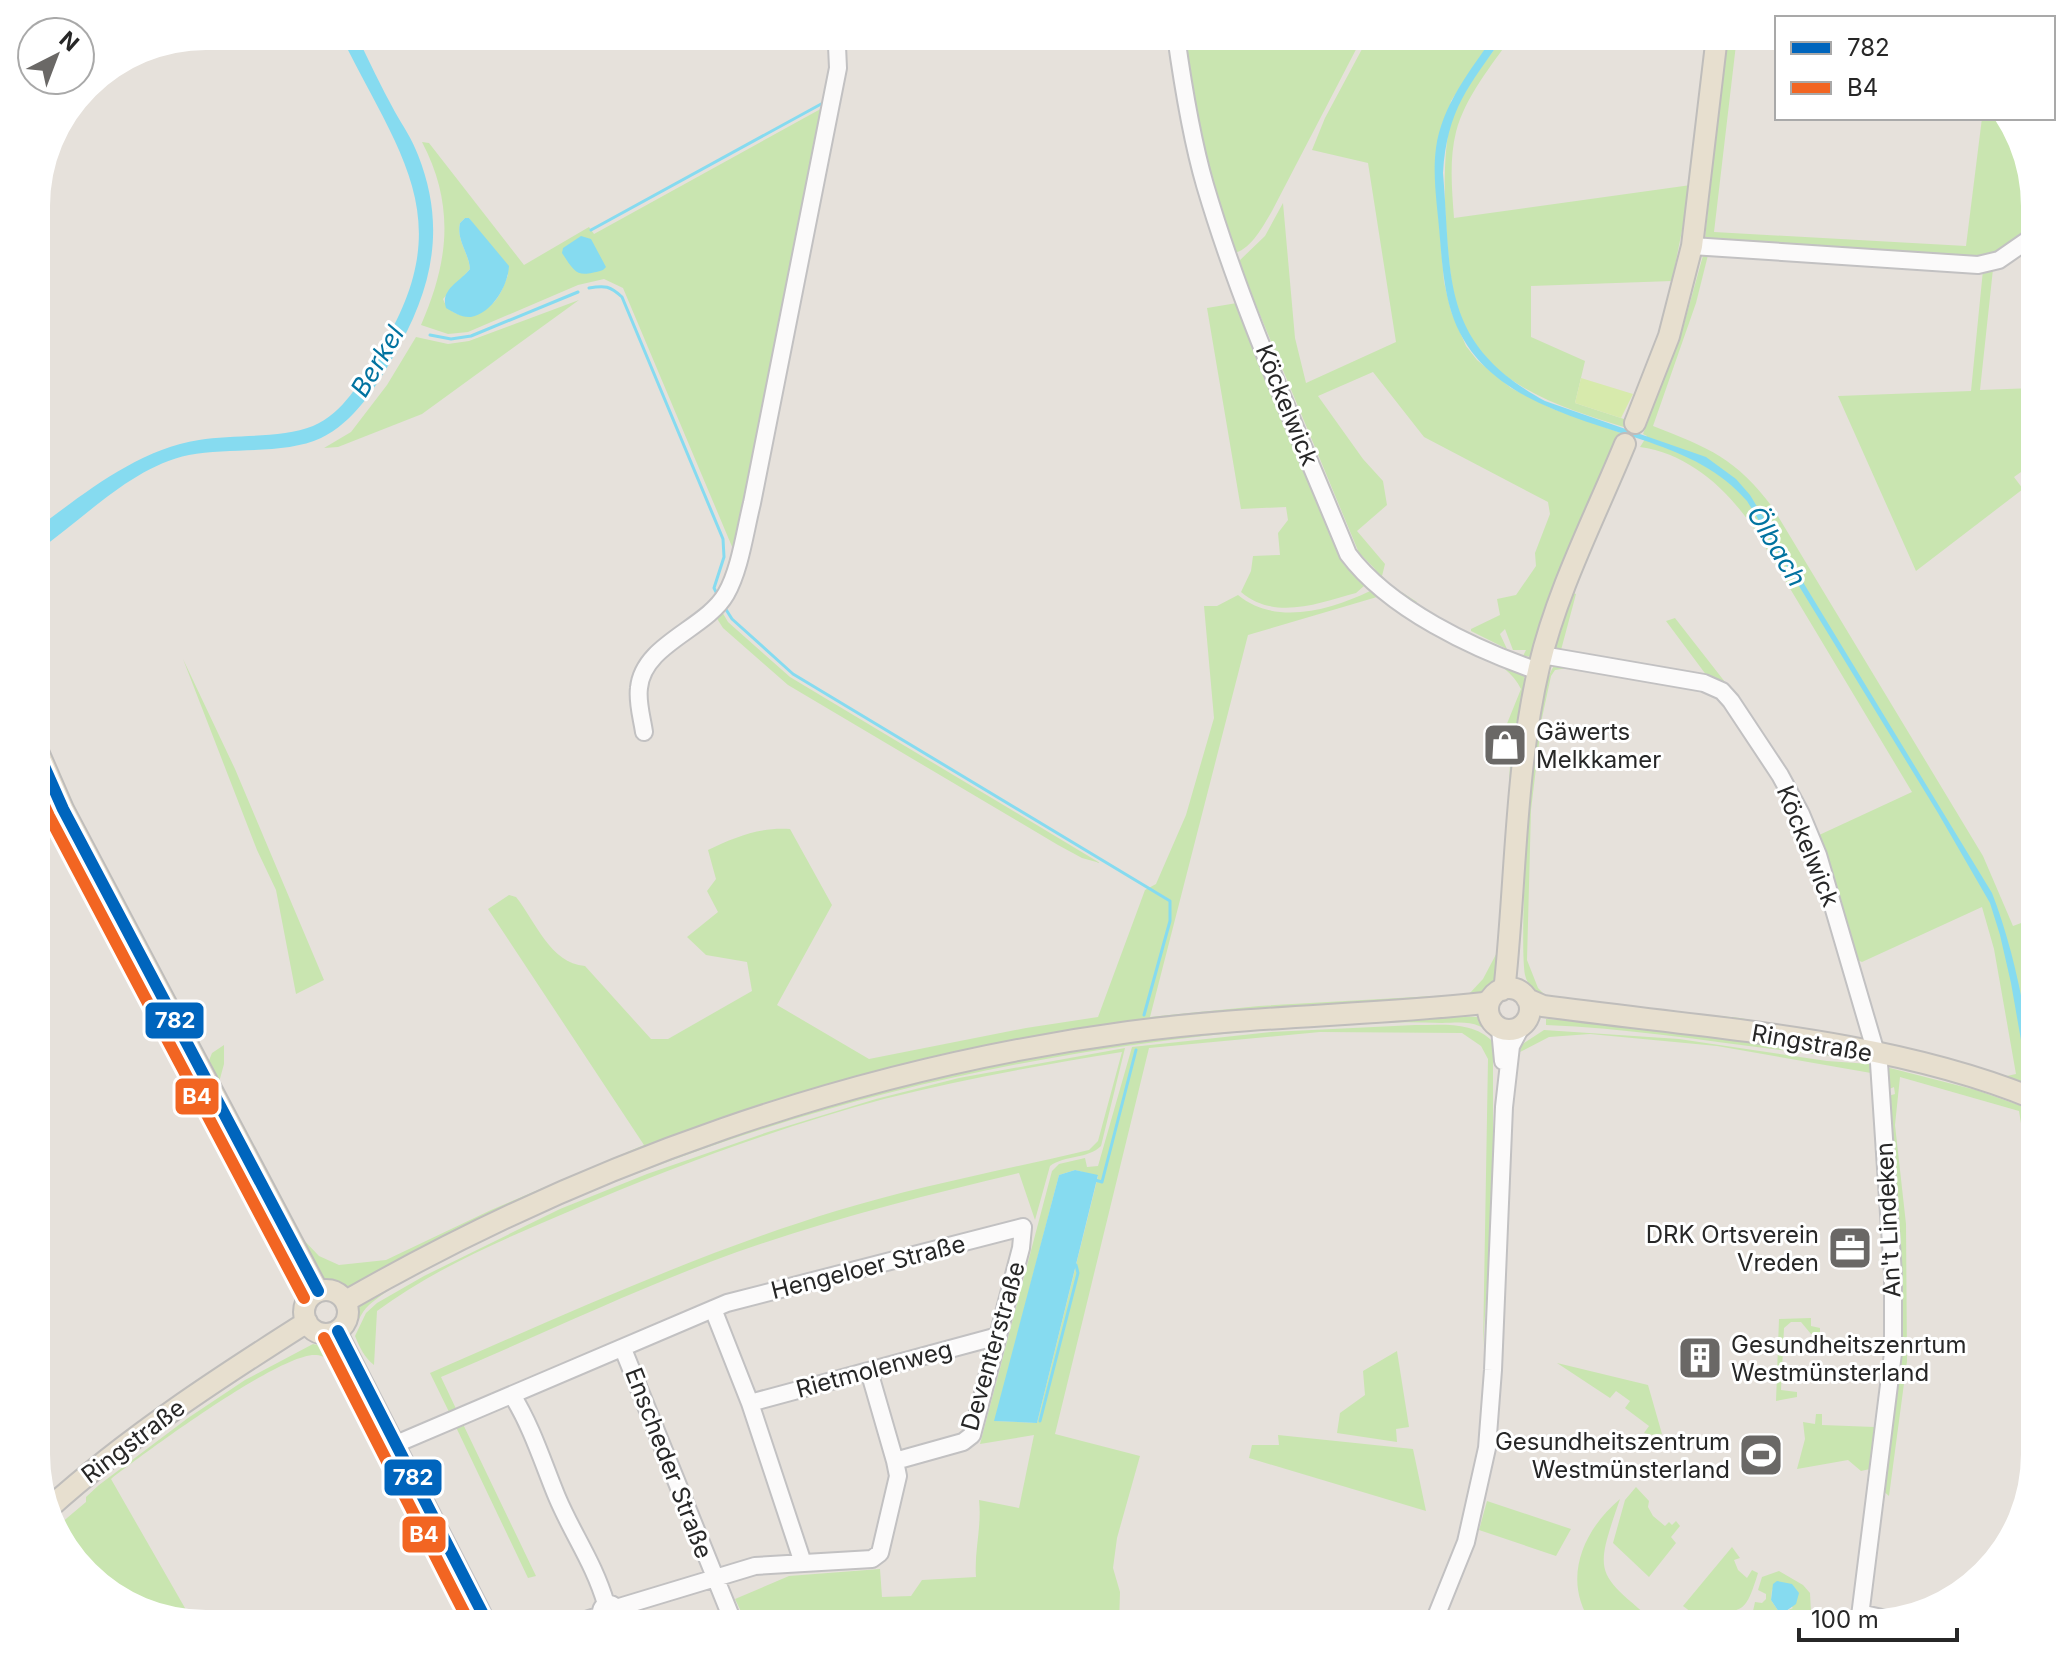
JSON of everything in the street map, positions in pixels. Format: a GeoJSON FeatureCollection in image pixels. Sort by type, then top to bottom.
{"type":"FeatureCollection","features":[{"type":"Feature","properties":{"kind":"main road"},"geometry":{"type":"LineString","coordinates":[[1635,423],[1669,336],[1692,246],[1715,50]]}},
{"type":"Feature","properties":{"kind":"main road"},"geometry":{"type":"LineString","coordinates":[[1523,1024],[1530,1010],[1504,1004],[1525,742],[1540,663],[1563,594],[1625,444]]}},
{"type":"Feature","properties":{"kind":"main road"},"geometry":{"type":"LineString","coordinates":[[50,779],[318,1291]]}},
{"type":"Feature","properties":{"kind":"main road","name":"Ringstraße"},"geometry":{"type":"LineString","coordinates":[[346,1301],[424,1257],[533,1203],[697,1138],[814,1100],[1007,1052],[1127,1032],[1229,1020],[1472,1004],[1543,1006],[1732,1029],[1876,1054],[1945,1069],[2021,1094]]}},
{"type":"Feature","properties":{"kind":"main road","name":"Ringstraße"},"geometry":{"type":"LineString","coordinates":[[1504,1004],[1510,1030],[1543,1017],[1604,1015]]}},
{"type":"Feature","properties":{"kind":"main road"},"geometry":{"type":"LineString","coordinates":[[331,1290],[346,1301],[346,1321],[338,1331],[324,1333],[307,1322],[306,1304],[318,1291],[331,1290]]}},
{"type":"Feature","properties":{"kind":"main road","name":"Ringstraße"},"geometry":{"type":"LineString","coordinates":[[57,1501],[107,1458],[196,1393],[307,1322]]}},
{"type":"Feature","properties":{"kind":"street"},"geometry":{"type":"LineString","coordinates":[[644,732],[638,685],[647,666],[670,642],[709,615],[726,593],[740,551],[838,68],[837,50]]}},
{"type":"Feature","properties":{"kind":"street","name":"Köckelwick"},"geometry":{"type":"LineString","coordinates":[[1178,50],[1204,183],[1227,253],[1348,554],[1376,585],[1413,611],[1491,653],[1540,663],[1704,683],[1722,691],[1780,775],[1801,814],[1818,855],[1876,1054]]}},
{"type":"Feature","properties":{"kind":"street"},"geometry":{"type":"LineString","coordinates":[[1692,246],[1978,265],[1999,260],[2021,245]]}},
{"type":"Feature","properties":{"kind":"street"},"geometry":{"type":"LineString","coordinates":[[1625,444],[1635,423]]}},
{"type":"Feature","properties":{"kind":"street"},"geometry":{"type":"LineString","coordinates":[[1439,1610],[1466,1542],[1487,1448],[1504,1107],[1504,1004]]}},
{"type":"Feature","properties":{"kind":"street"},"geometry":{"type":"LineString","coordinates":[[1504,1107],[1511,1046],[1523,1024]]}},
{"type":"Feature","properties":{"kind":"street","name":"An't Lindeken"},"geometry":{"type":"LineString","coordinates":[[1860,1610],[1893,1345],[1890,1221],[1876,1054]]}},
{"type":"Feature","properties":{"kind":"street","name":"Hengeloer Straße"},"geometry":{"type":"LineString","coordinates":[[688,1319],[838,1274],[1023,1227]]}},
{"type":"Feature","properties":{"kind":"street","name":"Deventerstraße"},"geometry":{"type":"LineString","coordinates":[[895,1461],[963,1442],[972,1435],[1021,1248],[1023,1227]]}},
{"type":"Feature","properties":{"kind":"street"},"geometry":{"type":"LineString","coordinates":[[713,1309],[750,1403],[803,1563]]}},
{"type":"Feature","properties":{"kind":"street","name":"Enscheder Straße"},"geometry":{"type":"LineString","coordinates":[[396,1444],[688,1319]]}},
{"type":"Feature","properties":{"kind":"street"},"geometry":{"type":"LineString","coordinates":[[338,1331],[481,1610]]}},
{"type":"Feature","properties":{"kind":"street","name":"Rietmolenweg"},"geometry":{"type":"LineString","coordinates":[[750,1403],[998,1336]]}},
{"type":"Feature","properties":{"kind":"street","name":"Enscheder Straße"},"geometry":{"type":"LineString","coordinates":[[623,1349],[728,1610]]}},
{"type":"Feature","properties":{"kind":"street"},"geometry":{"type":"LineString","coordinates":[[622,1610],[755,1566],[872,1559],[880,1553],[898,1476],[869,1371]]}},
{"type":"Feature","properties":{"kind":"street"},"geometry":{"type":"LineString","coordinates":[[512,1395],[570,1524],[590,1560],[609,1610]]}},
{"type":"Feature","properties":{"kind":"green space"},"geometry":{"type":"Polygon","coordinates":[[[1186,50],[1356,50],[1269,217],[1252,241],[1235,253],[1206,162],[1186,50]]]}},
{"type":"Feature","properties":{"kind":"green space"},"geometry":{"type":"Polygon","coordinates":[[[1361,50],[1485,50],[1451,101],[1435,173],[1444,282],[1451,311],[1466,346],[1477,360],[1511,388],[1553,409],[1624,434],[1572,553],[1532,657],[1523,656],[1526,650],[1513,650],[1505,629],[1500,634],[1507,649],[1471,629],[1500,615],[1497,599],[1516,595],[1536,566],[1535,553],[1550,514],[1548,502],[1424,437],[1373,372],[1318,396],[1363,459],[1383,481],[1387,505],[1357,531],[1385,564],[1382,576],[1417,602],[1413,605],[1405,601],[1363,561],[1376,570],[1359,553],[1238,262],[1265,236],[1283,203],[1295,338],[1306,383],[1396,342],[1368,163],[1312,150],[1325,118],[1361,50]]]}},
{"type":"Feature","properties":{"kind":"green space"},"geometry":{"type":"Polygon","coordinates":[[[1494,50],[1502,50],[1472,94],[1456,132],[1452,164],[1454,218],[1691,185],[1672,281],[1531,286],[1531,337],[1585,361],[1575,403],[1630,421],[1627,428],[1555,403],[1521,386],[1486,359],[1462,324],[1456,306],[1448,252],[1445,161],[1452,118],[1475,76],[1494,50]]]}},
{"type":"Feature","properties":{"kind":"green space"},"geometry":{"type":"Polygon","coordinates":[[[1725,50],[1735,50],[1714,232],[1966,246],[1982,120],[1996,120],[2009,146],[2020,186],[2021,239],[1991,259],[1707,241],[1725,50]]]}},
{"type":"Feature","properties":{"kind":"green space"},"geometry":{"type":"Polygon","coordinates":[[[826,106],[737,552],[720,588],[733,549],[623,288],[604,279],[578,285],[468,332],[448,334],[421,325],[438,278],[444,233],[440,188],[422,142],[429,143],[524,265],[589,227],[594,234],[826,106]],[[469,218],[460,223],[459,229],[470,269],[443,299],[452,311],[465,315],[479,313],[492,304],[508,275],[469,218]]]}},
{"type":"Feature","properties":{"kind":"green space"},"geometry":{"type":"Polygon","coordinates":[[[1704,252],[1993,269],[1980,390],[2021,389],[2021,472],[2014,477],[2021,491],[1916,571],[1838,396],[1971,391],[1983,270],[1708,255],[1696,303],[1653,426],[1720,456],[1747,477],[1773,508],[1983,856],[2013,926],[2021,923],[2021,1086],[1884,1050],[1875,1040],[2007,1076],[2016,1074],[1994,949],[1982,907],[1862,962],[1855,959],[1824,866],[1730,696],[1555,650],[1573,593],[1576,594],[1561,650],[1707,676],[1666,621],[1675,618],[1725,682],[1765,741],[1817,836],[1912,792],[1755,530],[1733,501],[1691,466],[1675,457],[1640,447],[1647,436],[1643,434],[1684,324],[1704,252]]]}},
{"type":"Feature","properties":{"kind":"green space"},"geometry":{"type":"Polygon","coordinates":[[[579,300],[422,414],[338,447],[324,448],[351,432],[387,385],[416,337],[448,344],[469,341],[579,300]]]}},
{"type":"Feature","properties":{"kind":"green space"},"geometry":{"type":"Polygon","coordinates":[[[1237,303],[1344,565],[1364,586],[1356,593],[1312,605],[1283,608],[1254,601],[1241,592],[1251,571],[1253,556],[1280,555],[1278,533],[1288,520],[1286,507],[1241,509],[1207,308],[1237,303]]]}},
{"type":"Feature","properties":{"kind":"green space"},"geometry":{"type":"Polygon","coordinates":[[[1581,378],[1633,394],[1621,418],[1575,403],[1581,378]]]}},
{"type":"Feature","properties":{"kind":"green space"},"geometry":{"type":"Polygon","coordinates":[[[1376,591],[1426,623],[1522,672],[1529,688],[1518,754],[1510,758],[1509,742],[1500,741],[1521,689],[1514,678],[1493,661],[1431,632],[1377,597],[1248,635],[1150,1017],[1259,1006],[1469,994],[1483,979],[1502,943],[1510,763],[1517,771],[1505,960],[1497,987],[1481,999],[1256,1012],[1100,1031],[1099,1025],[1038,1035],[1029,1041],[890,1073],[685,1137],[551,1190],[437,1243],[378,1276],[345,1288],[336,1287],[322,1277],[310,1263],[206,1068],[212,1053],[224,1045],[224,1064],[218,1086],[298,1234],[319,1256],[339,1265],[386,1260],[491,1210],[644,1145],[488,909],[509,895],[516,897],[553,949],[573,963],[585,966],[651,1039],[668,1039],[752,991],[747,962],[706,955],[687,937],[718,912],[707,891],[716,879],[708,850],[748,834],[779,829],[790,829],[832,905],[777,1005],[869,1059],[1098,1017],[1145,890],[1156,884],[1186,815],[1214,718],[1204,606],[1217,606],[1238,595],[1253,605],[1269,610],[1303,612],[1338,604],[1376,591]]]}},
{"type":"Feature","properties":{"kind":"green space"},"geometry":{"type":"Polygon","coordinates":[[[721,610],[728,622],[790,677],[1100,863],[1082,858],[1058,845],[788,685],[723,628],[716,617],[721,610]]]}},
{"type":"Feature","properties":{"kind":"green space"},"geometry":{"type":"Polygon","coordinates":[[[183,659],[235,769],[324,980],[296,994],[276,890],[257,850],[183,659]]]}},
{"type":"Feature","properties":{"kind":"green space"},"geometry":{"type":"Polygon","coordinates":[[[1557,663],[1641,672],[1690,682],[1719,692],[1735,708],[1757,741],[1803,828],[1759,748],[1724,699],[1700,686],[1574,667],[1555,670],[1542,718],[1531,810],[1527,960],[1538,988],[1549,999],[1740,1018],[1863,1040],[1866,1037],[1865,1029],[1852,982],[1864,1011],[1867,1043],[1731,1024],[1547,1004],[1531,987],[1525,975],[1523,952],[1529,810],[1540,712],[1548,679],[1557,663]]]}},
{"type":"Feature","properties":{"kind":"green space"},"geometry":{"type":"Polygon","coordinates":[[[1805,832],[1824,882],[1851,973],[1805,832]]]}},
{"type":"Feature","properties":{"kind":"green space"},"geometry":{"type":"Polygon","coordinates":[[[1397,1014],[1479,1017],[1495,1030],[1497,1042],[1484,1029],[1466,1023],[1326,1025],[1121,1047],[1021,1063],[923,1084],[729,1140],[537,1215],[406,1279],[369,1305],[349,1335],[347,1331],[355,1307],[376,1290],[601,1180],[867,1090],[1131,1036],[1397,1014]]]}},
{"type":"Feature","properties":{"kind":"green space"},"geometry":{"type":"Polygon","coordinates":[[[1546,1019],[1667,1027],[1862,1059],[1625,1031],[1546,1025],[1546,1019]]]}},
{"type":"Feature","properties":{"kind":"green space"},"geometry":{"type":"Polygon","coordinates":[[[1415,1025],[1467,1027],[1485,1035],[1493,1042],[1493,1186],[1483,1347],[1488,1059],[1481,1046],[1462,1033],[1320,1032],[1149,1048],[1055,1434],[1140,1456],[1117,1538],[1113,1568],[1120,1592],[1119,1610],[740,1610],[735,1599],[789,1576],[880,1569],[882,1597],[911,1596],[922,1580],[976,1577],[979,1500],[1019,1508],[1034,1435],[980,1444],[1052,1171],[1059,1164],[1085,1158],[1087,1167],[1098,1166],[1132,1047],[1271,1032],[1415,1025]],[[1075,1170],[1059,1175],[995,1421],[1037,1423],[1098,1176],[1075,1170]]]}},
{"type":"Feature","properties":{"kind":"green space"},"geometry":{"type":"Polygon","coordinates":[[[1544,1030],[1679,1039],[1827,1061],[1870,1064],[1871,1073],[1717,1046],[1590,1034],[1549,1037],[1520,1052],[1521,1045],[1544,1030]]]}},
{"type":"Feature","properties":{"kind":"green space"},"geometry":{"type":"Polygon","coordinates":[[[1125,1048],[1101,1146],[1090,1153],[1050,1166],[1035,1220],[1019,1173],[941,1192],[824,1224],[710,1262],[441,1377],[458,1413],[451,1416],[430,1373],[631,1286],[784,1228],[899,1194],[1089,1150],[1098,1141],[1122,1052],[1002,1073],[884,1099],[686,1164],[495,1244],[422,1281],[377,1311],[374,1365],[355,1336],[366,1313],[377,1303],[424,1276],[560,1209],[647,1174],[876,1099],[959,1078],[1125,1048]]]}},
{"type":"Feature","properties":{"kind":"green space"},"geometry":{"type":"Polygon","coordinates":[[[1886,1067],[1976,1090],[2021,1106],[2021,1124],[2019,1111],[1900,1077],[1895,1125],[1906,1224],[1907,1361],[1889,1496],[1881,1489],[1896,1379],[1885,1097],[1895,1094],[1894,1087],[1885,1091],[1886,1067]]]}},
{"type":"Feature","properties":{"kind":"green space"},"geometry":{"type":"Polygon","coordinates":[[[1811,1318],[1811,1326],[1820,1328],[1820,1337],[1811,1334],[1801,1322],[1791,1322],[1784,1328],[1781,1390],[1797,1392],[1797,1397],[1776,1401],[1779,1319],[1811,1318]]]}},
{"type":"Feature","properties":{"kind":"green space"},"geometry":{"type":"Polygon","coordinates":[[[313,1344],[329,1348],[348,1376],[467,1610],[463,1610],[343,1379],[330,1361],[316,1355],[298,1358],[244,1386],[111,1479],[185,1609],[137,1594],[119,1584],[89,1557],[65,1520],[86,1502],[86,1497],[99,1485],[188,1418],[245,1380],[313,1344]]]}},
{"type":"Feature","properties":{"kind":"green space"},"geometry":{"type":"Polygon","coordinates":[[[1397,1351],[1409,1427],[1396,1429],[1397,1442],[1337,1433],[1340,1413],[1365,1395],[1363,1371],[1397,1351]]]}},
{"type":"Feature","properties":{"kind":"green space"},"geometry":{"type":"Polygon","coordinates":[[[1557,1363],[1648,1385],[1662,1434],[1644,1433],[1649,1426],[1625,1408],[1630,1401],[1616,1391],[1610,1398],[1557,1363]]]}},
{"type":"Feature","properties":{"kind":"green space"},"geometry":{"type":"Polygon","coordinates":[[[1816,1414],[1822,1414],[1822,1425],[1875,1427],[1870,1469],[1861,1471],[1848,1460],[1797,1469],[1805,1439],[1803,1422],[1815,1424],[1816,1414]]]}},
{"type":"Feature","properties":{"kind":"green space"},"geometry":{"type":"Polygon","coordinates":[[[462,1422],[536,1576],[528,1578],[455,1425],[462,1422]]]}},
{"type":"Feature","properties":{"kind":"green space"},"geometry":{"type":"Polygon","coordinates":[[[1278,1435],[1413,1449],[1426,1511],[1249,1458],[1252,1445],[1279,1445],[1278,1435]]]}},
{"type":"Feature","properties":{"kind":"green space"},"geometry":{"type":"Polygon","coordinates":[[[1636,1487],[1649,1501],[1648,1507],[1653,1516],[1665,1526],[1676,1521],[1680,1526],[1671,1537],[1676,1543],[1649,1577],[1613,1543],[1625,1500],[1636,1487]]]}},
{"type":"Feature","properties":{"kind":"green space"},"geometry":{"type":"Polygon","coordinates":[[[1620,1499],[1606,1544],[1606,1571],[1611,1582],[1641,1610],[1585,1610],[1583,1607],[1578,1590],[1580,1557],[1607,1511],[1620,1499]]]}},
{"type":"Feature","properties":{"kind":"green space"},"geometry":{"type":"Polygon","coordinates":[[[1487,1501],[1571,1529],[1556,1556],[1479,1530],[1487,1501]]]}},
{"type":"Feature","properties":{"kind":"green space"},"geometry":{"type":"Polygon","coordinates":[[[1732,1547],[1740,1558],[1734,1560],[1738,1570],[1747,1578],[1752,1570],[1758,1573],[1748,1599],[1739,1609],[1688,1610],[1683,1606],[1732,1547]]]}},
{"type":"Feature","properties":{"kind":"green space"},"geometry":{"type":"Polygon","coordinates":[[[1779,1571],[1803,1585],[1810,1593],[1811,1610],[1788,1610],[1793,1608],[1772,1589],[1771,1600],[1778,1610],[1753,1610],[1755,1602],[1762,1603],[1766,1599],[1766,1594],[1758,1590],[1762,1577],[1779,1571]]]}},
{"type":"Feature","properties":{"kind":"water","name":"Berkel"},"geometry":{"type":"Polygon","coordinates":[[[348,50],[364,50],[416,149],[432,208],[431,259],[426,283],[406,332],[371,392],[344,423],[307,443],[274,449],[189,455],[168,461],[128,482],[50,542],[50,519],[133,463],[176,445],[199,440],[272,435],[313,426],[334,413],[350,395],[377,355],[402,308],[416,266],[419,227],[413,191],[384,118],[348,50]]]}},
{"type":"Feature","properties":{"kind":"water","name":"Ölbach"},"geometry":{"type":"Polygon","coordinates":[[[1484,50],[1494,50],[1470,84],[1455,115],[1445,151],[1443,173],[1451,276],[1469,331],[1486,356],[1511,379],[1545,401],[1706,457],[1736,479],[1750,495],[1992,893],[2021,995],[2021,1040],[2011,983],[1990,903],[1747,501],[1714,472],[1690,459],[1532,399],[1506,384],[1483,365],[1464,341],[1451,311],[1444,275],[1435,159],[1444,117],[1484,50]]]}},
{"type":"Feature","properties":{"kind":"water"},"geometry":{"type":"Polygon","coordinates":[[[465,218],[469,218],[509,266],[498,298],[486,310],[471,317],[461,316],[446,308],[445,301],[448,291],[470,269],[459,229],[465,218]]]}},
{"type":"Feature","properties":{"kind":"water"},"geometry":{"type":"Polygon","coordinates":[[[581,236],[591,239],[606,267],[603,270],[582,274],[571,266],[562,253],[563,248],[581,236]]]}},
{"type":"Feature","properties":{"kind":"water"},"geometry":{"type":"Polygon","coordinates":[[[1075,1170],[1098,1175],[1037,1423],[994,1421],[1059,1175],[1075,1170]]]}},
{"type":"Feature","properties":{"kind":"water"},"geometry":{"type":"Polygon","coordinates":[[[1777,1581],[1792,1584],[1799,1593],[1796,1604],[1787,1610],[1778,1610],[1771,1600],[1773,1584],[1777,1581]]]}},
{"type":"Feature","properties":{"kind":"waterway"},"geometry":{"type":"LineString","coordinates":[[591,230],[823,103]]}},
{"type":"Feature","properties":{"kind":"waterway"},"geometry":{"type":"LineString","coordinates":[[589,288],[607,287],[622,297],[723,539],[724,557],[714,588],[717,594]]}},
{"type":"Feature","properties":{"kind":"waterway"},"geometry":{"type":"LineString","coordinates":[[430,335],[451,339],[471,336],[578,292]]}},
{"type":"Feature","properties":{"kind":"waterway"},"geometry":{"type":"LineString","coordinates":[[725,608],[732,619],[793,674],[1170,901],[1170,921],[1144,1015]]}},
{"type":"Feature","properties":{"kind":"waterway"},"geometry":{"type":"LineString","coordinates":[[1095,1180],[1102,1182],[1136,1050]]}},
{"type":"Feature","properties":{"kind":"waterway"},"geometry":{"type":"LineString","coordinates":[[1040,1421],[1078,1273],[1076,1265]]}},
{"type":"Feature","properties":{"kind":"transit line","name":"782"},"geometry":{"type":"LineString","coordinates":[[50,780],[318,1291]]}},
{"type":"Feature","properties":{"kind":"transit line","name":"B4"},"geometry":{"type":"LineString","coordinates":[[50,818],[304,1298]]}},
{"type":"Feature","properties":{"kind":"transit line","name":"782"},"geometry":{"type":"LineString","coordinates":[[338,1331],[481,1610]]}},
{"type":"Feature","properties":{"kind":"transit line","name":"B4"},"geometry":{"type":"LineString","coordinates":[[324,1338],[463,1610]]}},
{"type":"Feature","properties":{"kind":"place","name":"Gäwerts Melkkamer"},"geometry":{"type":"Point","coordinates":[1505,745]}},
{"type":"Feature","properties":{"kind":"place","name":"DRK Ortsverein Vreden"},"geometry":{"type":"Point","coordinates":[1850,1248]}},
{"type":"Feature","properties":{"kind":"place","name":"Gesundheitszenrtum Westmünsterland"},"geometry":{"type":"Point","coordinates":[1700,1358]}},
{"type":"Feature","properties":{"kind":"place","name":"Gesundheitszentrum Westmünsterland"},"geometry":{"type":"Point","coordinates":[1761,1455]}}]}
